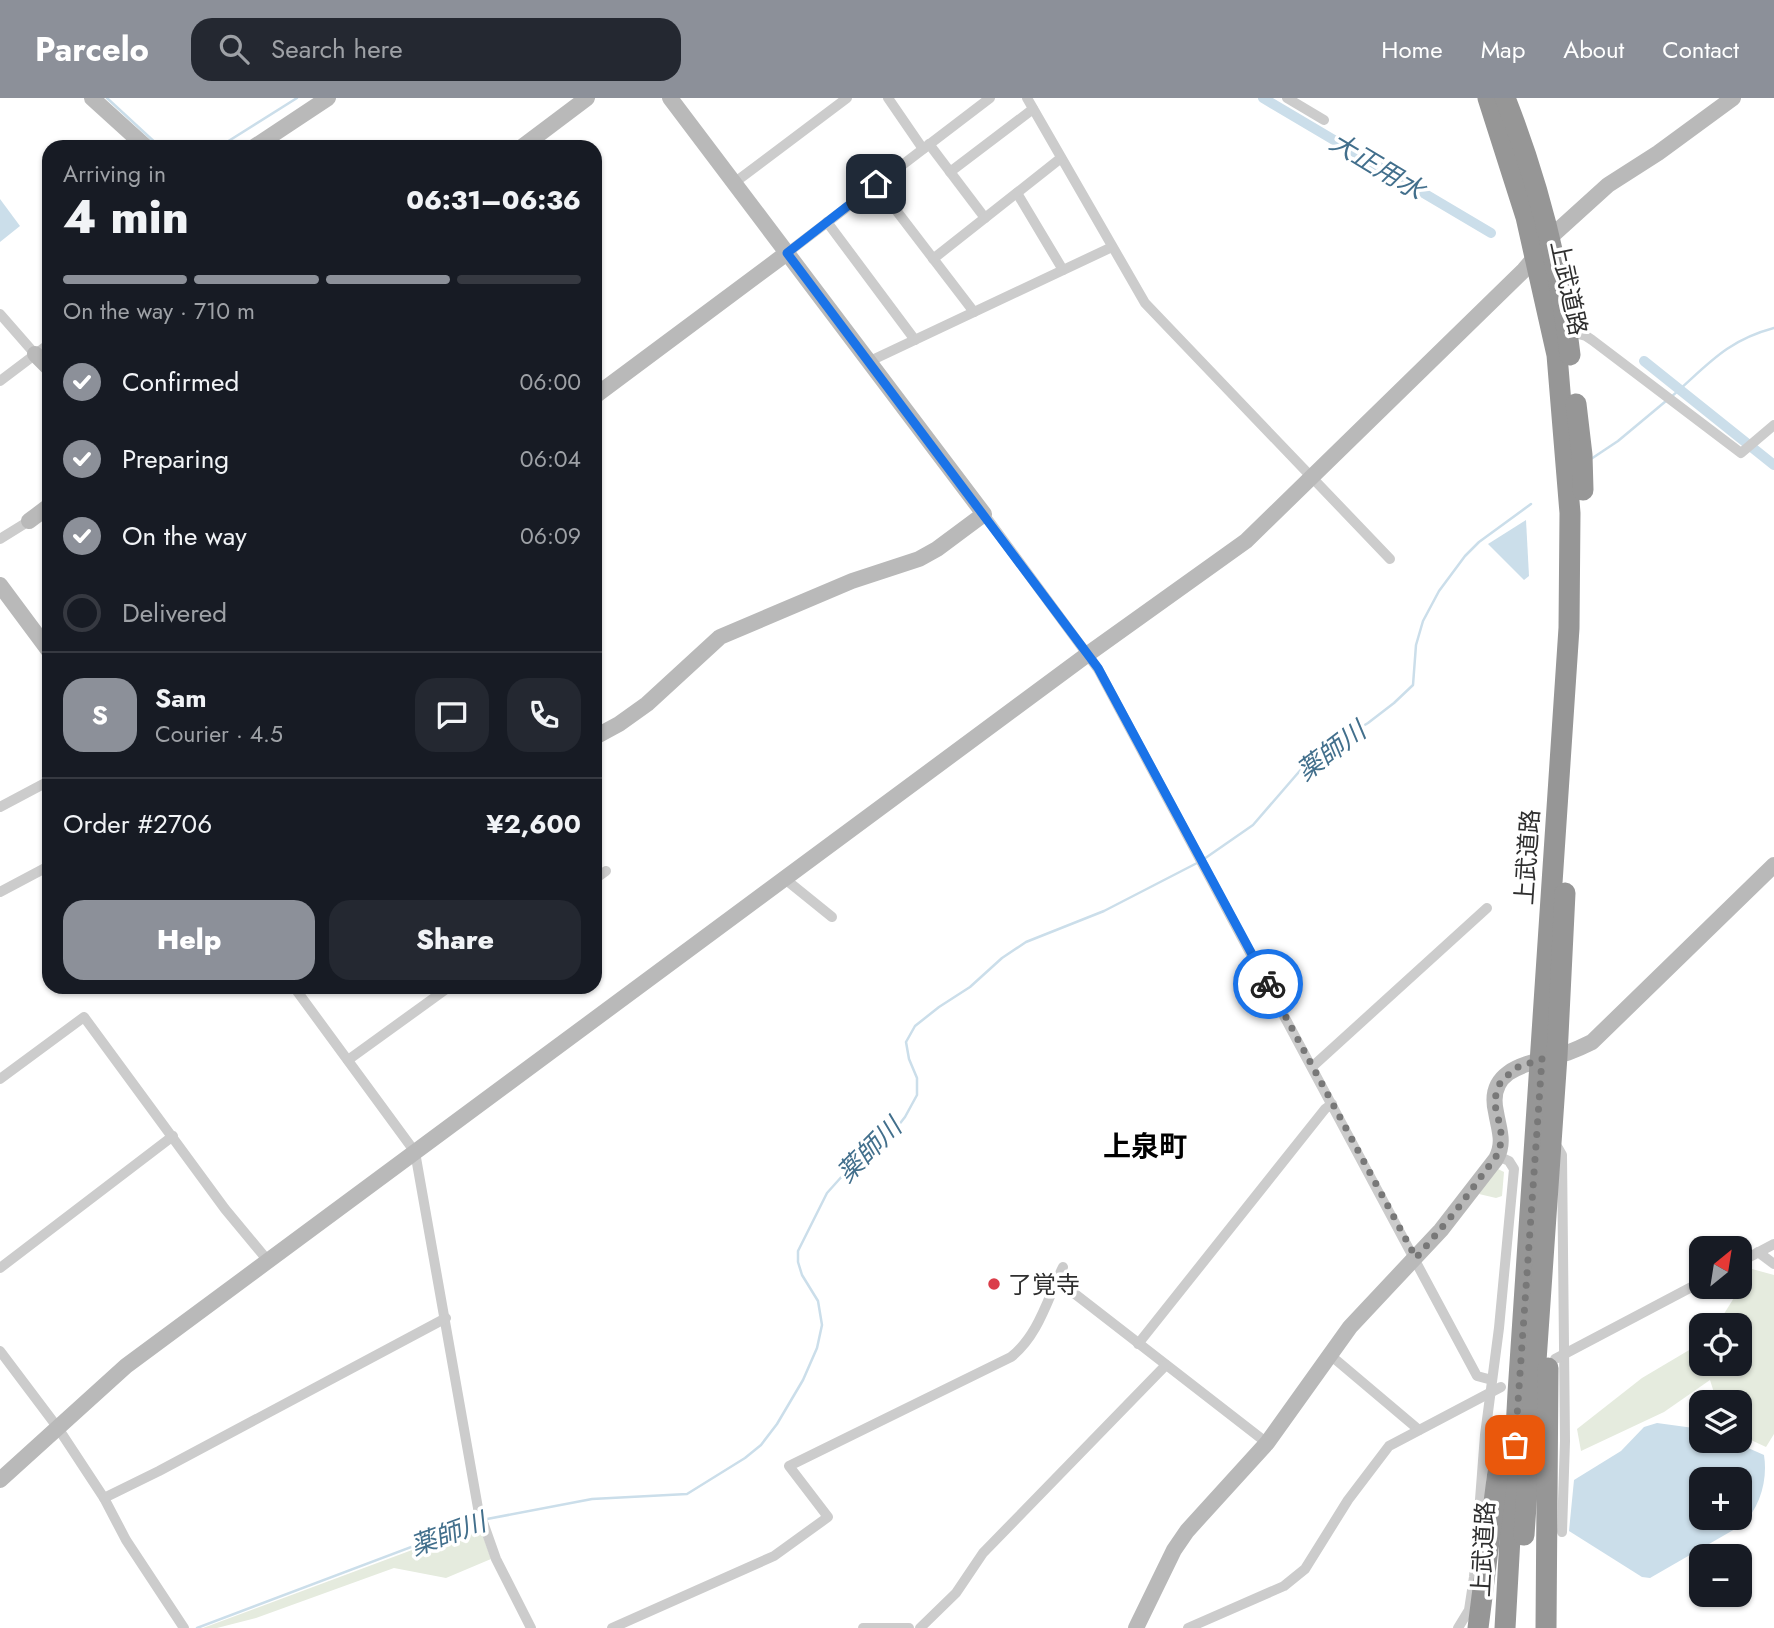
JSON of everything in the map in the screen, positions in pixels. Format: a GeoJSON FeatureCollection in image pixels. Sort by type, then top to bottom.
{"type":"FeatureCollection","features":[{"type":"Feature","properties":{"kind":"highway","name":"上武道路"},"geometry":{"type":"LineString","coordinates":[[1488,98],[1542,250],[1567,331],[1580,638],[1539,1204],[1504,1628]]}},
{"type":"Feature","properties":{"kind":"highway","name":"上武道路"},"geometry":{"type":"LineString","coordinates":[[1505,98],[1532,178],[1574,459]]}},
{"type":"Feature","properties":{"kind":"highway","name":"上武道路"},"geometry":{"type":"LineString","coordinates":[[1518,1628],[1539,1204],[1551,1145],[1549,1058]]}},
{"type":"Feature","properties":{"kind":"highway"},"geometry":{"type":"LineString","coordinates":[[1478,1628],[1510,1383],[1521,1263],[1539,1204]]}},
{"type":"Feature","properties":{"kind":"highway"},"geometry":{"type":"LineString","coordinates":[[1539,1204],[1550,1238],[1546,1628]]}},
{"type":"Feature","properties":{"kind":"street"},"geometry":{"type":"LineString","coordinates":[[92,98],[138,140]]}},
{"type":"Feature","properties":{"kind":"street"},"geometry":{"type":"LineString","coordinates":[[265,140],[328,98]]}},
{"type":"Feature","properties":{"kind":"street"},"geometry":{"type":"LineString","coordinates":[[531,140],[587,98]]}},
{"type":"Feature","properties":{"kind":"street"},"geometry":{"type":"LineString","coordinates":[[670,98],[1088,654],[1147,755],[1477,1376],[1496,1384]]}},
{"type":"Feature","properties":{"kind":"street"},"geometry":{"type":"LineString","coordinates":[[734,183],[847,98]]}},
{"type":"Feature","properties":{"kind":"street"},"geometry":{"type":"LineString","coordinates":[[888,98],[985,218]]}},
{"type":"Feature","properties":{"kind":"street"},"geometry":{"type":"LineString","coordinates":[[602,391],[989,98]]}},
{"type":"Feature","properties":{"kind":"street"},"geometry":{"type":"LineString","coordinates":[[1027,98],[1145,303],[1390,559]]}},
{"type":"Feature","properties":{"kind":"street"},"geometry":{"type":"LineString","coordinates":[[1287,98],[1324,120]]}},
{"type":"Feature","properties":{"kind":"street"},"geometry":{"type":"LineString","coordinates":[[0,1480],[126,1366],[1088,654],[1246,541],[1542,250],[1562,226],[1608,185],[1658,153],[1733,98]]}},
{"type":"Feature","properties":{"kind":"street"},"geometry":{"type":"LineString","coordinates":[[950,172],[1033,109]]}},
{"type":"Feature","properties":{"kind":"street"},"geometry":{"type":"LineString","coordinates":[[933,259],[1060,158]]}},
{"type":"Feature","properties":{"kind":"street"},"geometry":{"type":"LineString","coordinates":[[876,184],[974,312]]}},
{"type":"Feature","properties":{"kind":"street"},"geometry":{"type":"LineString","coordinates":[[1017,193],[1063,270]]}},
{"type":"Feature","properties":{"kind":"street"},"geometry":{"type":"LineString","coordinates":[[827,222],[915,340]]}},
{"type":"Feature","properties":{"kind":"street"},"geometry":{"type":"LineString","coordinates":[[868,362],[1112,247]]}},
{"type":"Feature","properties":{"kind":"street"},"geometry":{"type":"LineString","coordinates":[[0,314],[42,361]]}},
{"type":"Feature","properties":{"kind":"street"},"geometry":{"type":"LineString","coordinates":[[1567,331],[1592,340],[1741,453],[1774,425]]}},
{"type":"Feature","properties":{"kind":"street"},"geometry":{"type":"LineString","coordinates":[[0,381],[42,349]]}},
{"type":"Feature","properties":{"kind":"street"},"geometry":{"type":"LineString","coordinates":[[0,539],[42,511]]}},
{"type":"Feature","properties":{"kind":"street"},"geometry":{"type":"LineString","coordinates":[[602,733],[647,704],[720,637],[852,581],[919,559],[984,514]]}},
{"type":"Feature","properties":{"kind":"street"},"geometry":{"type":"LineString","coordinates":[[0,585],[42,642]]}},
{"type":"Feature","properties":{"kind":"street"},"geometry":{"type":"LineString","coordinates":[[0,807],[42,785]]}},
{"type":"Feature","properties":{"kind":"street"},"geometry":{"type":"LineString","coordinates":[[1136,1628],[1174,1549],[1187,1531],[1267,1443],[1350,1327],[1441,1230],[1498,1156],[1502,1138],[1494,1107],[1496,1092],[1504,1077],[1515,1068],[1592,1042],[1774,865]]}},
{"type":"Feature","properties":{"kind":"street"},"geometry":{"type":"LineString","coordinates":[[0,892],[42,870]]}},
{"type":"Feature","properties":{"kind":"street"},"geometry":{"type":"LineString","coordinates":[[602,874],[606,871]]}},
{"type":"Feature","properties":{"kind":"street"},"geometry":{"type":"LineString","coordinates":[[785,879],[832,917]]}},
{"type":"Feature","properties":{"kind":"street"},"geometry":{"type":"LineString","coordinates":[[1312,1067],[1487,908]]}},
{"type":"Feature","properties":{"kind":"street"},"geometry":{"type":"LineString","coordinates":[[299,994],[415,1152],[478,1508],[496,1559],[531,1628]]}},
{"type":"Feature","properties":{"kind":"street"},"geometry":{"type":"LineString","coordinates":[[348,1060],[439,994]]}},
{"type":"Feature","properties":{"kind":"street"},"geometry":{"type":"LineString","coordinates":[[0,1079],[84,1017],[225,1209],[269,1262]]}},
{"type":"Feature","properties":{"kind":"street"},"geometry":{"type":"LineString","coordinates":[[1138,1344],[1325,1109],[1332,1104]]}},
{"type":"Feature","properties":{"kind":"street"},"geometry":{"type":"LineString","coordinates":[[0,1268],[173,1136]]}},
{"type":"Feature","properties":{"kind":"street"},"geometry":{"type":"LineString","coordinates":[[1551,1145],[1558,1148],[1562,1155],[1559,1356],[1565,1441],[1562,1532]]}},
{"type":"Feature","properties":{"kind":"street"},"geometry":{"type":"LineString","coordinates":[[1188,1628],[1284,1586],[1305,1569],[1348,1500],[1389,1446],[1490,1393],[1496,1384],[1514,1169],[1509,1161],[1498,1156]]}},
{"type":"Feature","properties":{"kind":"street"},"geometry":{"type":"LineString","coordinates":[[1752,1255],[1774,1244]]}},
{"type":"Feature","properties":{"kind":"street"},"geometry":{"type":"LineString","coordinates":[[1758,1252],[1774,1264]]}},
{"type":"Feature","properties":{"kind":"street"},"geometry":{"type":"LineString","coordinates":[[612,1628],[774,1556],[828,1517],[789,1466],[1011,1357],[1035,1327],[1063,1267]]}},
{"type":"Feature","properties":{"kind":"street"},"geometry":{"type":"LineString","coordinates":[[1057,1280],[1267,1443]]}},
{"type":"Feature","properties":{"kind":"street"},"geometry":{"type":"LineString","coordinates":[[1559,1356],[1689,1288]]}},
{"type":"Feature","properties":{"kind":"street"},"geometry":{"type":"LineString","coordinates":[[104,1497],[159,1471],[446,1318]]}},
{"type":"Feature","properties":{"kind":"street"},"geometry":{"type":"LineString","coordinates":[[0,1351],[58,1428],[104,1497],[126,1540],[184,1628]]}},
{"type":"Feature","properties":{"kind":"street"},"geometry":{"type":"LineString","coordinates":[[1329,1354],[1419,1430]]}},
{"type":"Feature","properties":{"kind":"street"},"geometry":{"type":"LineString","coordinates":[[920,1628],[956,1593],[983,1553],[1166,1365]]}},
{"type":"Feature","properties":{"kind":"street"},"geometry":{"type":"LineString","coordinates":[[1458,1628],[1469,1610],[1475,1577],[1490,1393]]}},
{"type":"Feature","properties":{"kind":"street"},"geometry":{"type":"LineString","coordinates":[[863,1628],[909,1628]]}},
{"type":"Feature","properties":{"kind":"shaded area"},"geometry":{"type":"Polygon","coordinates":[[[1496,1168],[1504,1172],[1502,1196],[1496,1198],[1479,1194],[1496,1168]]]}},
{"type":"Feature","properties":{"kind":"shaded area"},"geometry":{"type":"Polygon","coordinates":[[[1752,1269],[1774,1275],[1774,1434],[1766,1447],[1752,1441],[1752,1390],[1713,1390],[1710,1380],[1696,1390],[1689,1390],[1689,1395],[1664,1412],[1581,1451],[1577,1429],[1642,1378],[1689,1350],[1689,1376],[1752,1376],[1752,1313],[1724,1313],[1733,1299],[1752,1299],[1752,1269]]]}},
{"type":"Feature","properties":{"kind":"shaded area"},"geometry":{"type":"Polygon","coordinates":[[[479,1525],[491,1559],[446,1578],[394,1568],[256,1618],[217,1628],[203,1628],[479,1525]]]}},
{"type":"Feature","properties":{"kind":"water"},"geometry":{"type":"Polygon","coordinates":[[[0,199],[20,226],[0,242],[0,199]]]}},
{"type":"Feature","properties":{"kind":"water"},"geometry":{"type":"Polygon","coordinates":[[[1526,520],[1529,576],[1524,580],[1488,544],[1526,520]]]}},
{"type":"Feature","properties":{"kind":"water"},"geometry":{"type":"Polygon","coordinates":[[[1657,1423],[1689,1427],[1689,1453],[1752,1453],[1752,1450],[1764,1455],[1764,1484],[1752,1513],[1752,1467],[1689,1467],[1689,1530],[1733,1530],[1709,1544],[1689,1544],[1689,1556],[1650,1578],[1642,1577],[1569,1531],[1574,1480],[1621,1451],[1644,1427],[1657,1423]]]}},
{"type":"Feature","properties":{"kind":"waterway"},"geometry":{"type":"LineString","coordinates":[[107,98],[152,140]]}},
{"type":"Feature","properties":{"kind":"waterway"},"geometry":{"type":"LineString","coordinates":[[230,140],[297,98]]}},
{"type":"Feature","properties":{"kind":"waterway","name":"大正用水"},"geometry":{"type":"LineString","coordinates":[[1263,98],[1491,233]]}},
{"type":"Feature","properties":{"kind":"waterway","name":"薬師川"},"geometry":{"type":"LineString","coordinates":[[1671,397],[1729,347],[1774,328]]}},
{"type":"Feature","properties":{"kind":"waterway","name":"大正用水"},"geometry":{"type":"LineString","coordinates":[[1644,361],[1774,465]]}},
{"type":"Feature","properties":{"kind":"waterway","name":"薬師川"},"geometry":{"type":"LineString","coordinates":[[1591,459],[1618,441],[1666,401]]}},
{"type":"Feature","properties":{"kind":"waterway","name":"薬師川"},"geometry":{"type":"LineString","coordinates":[[1204,859],[1253,825],[1304,766],[1323,750],[1368,723],[1413,685],[1416,645],[1423,621],[1439,591],[1479,542],[1531,504]]}},
{"type":"Feature","properties":{"kind":"waterway","name":"薬師川"},"geometry":{"type":"LineString","coordinates":[[487,1519],[592,1499],[687,1494],[761,1445],[803,1380],[817,1348],[822,1325],[818,1301],[802,1275],[798,1251],[827,1193],[861,1155],[890,1136],[917,1095],[917,1078],[906,1042],[915,1026],[1026,942],[1104,911],[1199,862]]}},
{"type":"Feature","properties":{"kind":"waterway","name":"薬師川"},"geometry":{"type":"LineString","coordinates":[[197,1628],[480,1521]]}},
{"type":"Feature","properties":{"kind":"way so far"},"geometry":{"type":"LineString","coordinates":[[1268,984],[1416,1258],[1441,1230],[1500,1151],[1502,1138],[1494,1101],[1500,1083],[1515,1068],[1542,1059],[1515,1445]]}},
{"type":"Feature","properties":{"kind":"place","name":"了覚寺"},"geometry":{"type":"Point","coordinates":[994,1284]}},
{"type":"Feature","properties":{"kind":"district","name":"上泉町"},"geometry":{"type":"Point","coordinates":[1145,1146]}},
{"type":"Feature","properties":{"kind":"route"},"geometry":{"type":"LineString","coordinates":[[876,184],[787,253],[1098,668],[1268,984]]}}]}
